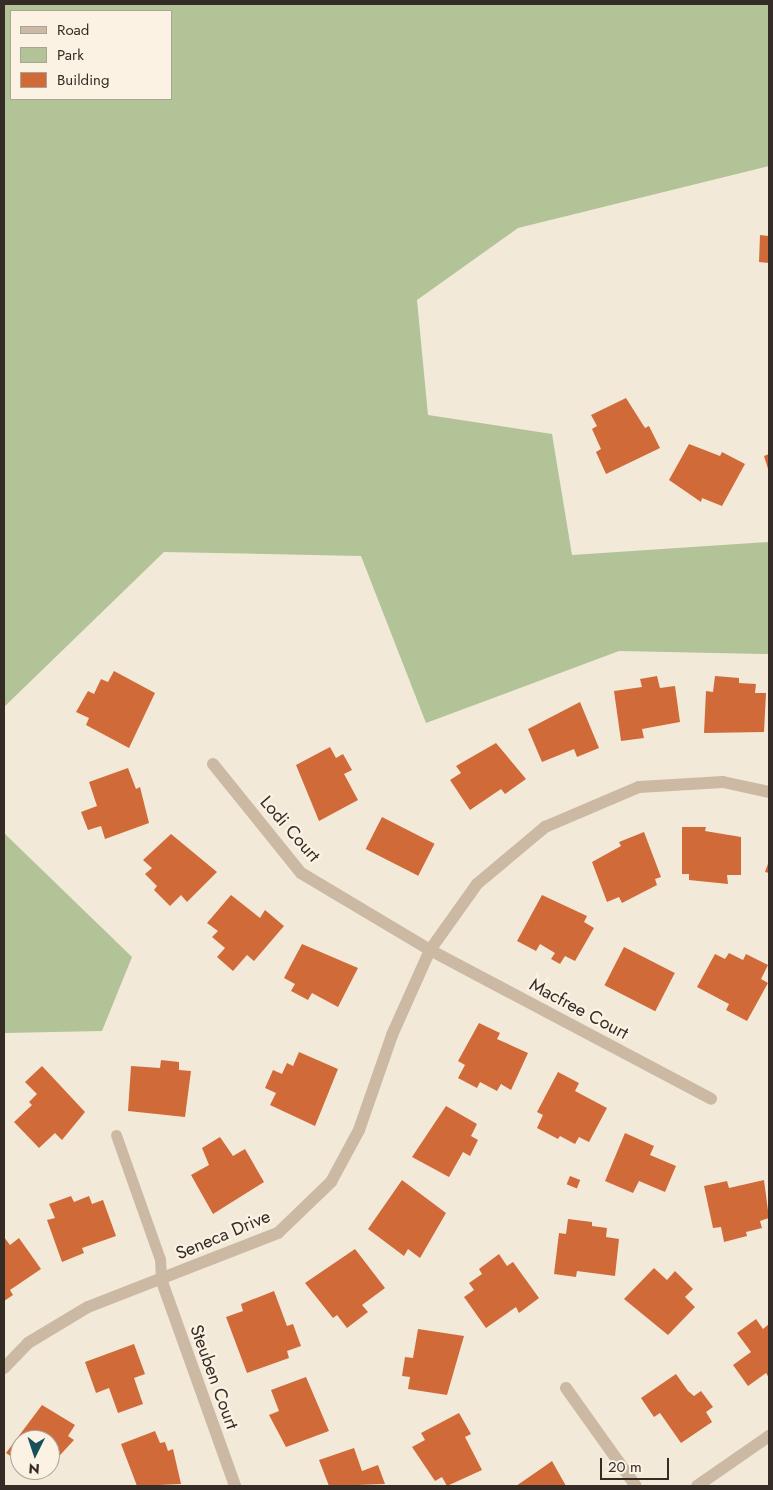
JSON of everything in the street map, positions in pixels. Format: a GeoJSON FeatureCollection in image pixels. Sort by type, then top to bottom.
{"type":"FeatureCollection","features":[{"type":"Feature","properties":{"kind":"street","name":"Lodi Court"},"geometry":{"type":"LineString","coordinates":[[213,764],[301,873],[430,950]]}},
{"type":"Feature","properties":{"kind":"street","name":"Seneca Drive"},"geometry":{"type":"LineString","coordinates":[[5,1365],[28,1343],[88,1307],[278,1233],[330,1182],[359,1130],[392,1035],[430,950],[477,884],[545,827],[639,787],[723,782],[769,792]]}},
{"type":"Feature","properties":{"kind":"street","name":"Macfree Court"},"geometry":{"type":"LineString","coordinates":[[430,950],[711,1099]]}},
{"type":"Feature","properties":{"kind":"street","name":"Steuben Court"},"geometry":{"type":"LineString","coordinates":[[160,1279],[235,1486]]}},
{"type":"Feature","properties":{"kind":"street"},"geometry":{"type":"LineString","coordinates":[[566,1388],[636,1486]]}},
{"type":"Feature","properties":{"kind":"street"},"geometry":{"type":"LineString","coordinates":[[697,1486],[769,1436]]}},
{"type":"Feature","properties":{"kind":"lane"},"geometry":{"type":"LineString","coordinates":[[116,1135],[160,1259],[160,1279]]}},
{"type":"Feature","properties":{"kind":"green space"},"geometry":{"type":"Polygon","coordinates":[[[4,4],[769,4],[769,166],[518,228],[417,300],[428,415],[552,434],[572,555],[769,542],[769,654],[619,651],[426,723],[361,556],[164,552],[4,707],[4,4]]]}},
{"type":"Feature","properties":{"kind":"green space"},"geometry":{"type":"Polygon","coordinates":[[[4,833],[132,957],[102,1031],[4,1033],[4,833]]]}},
{"type":"Feature","properties":{"kind":"building"},"geometry":{"type":"Polygon","coordinates":[[[760,235],[769,236],[769,263],[759,262],[760,235]]]}},
{"type":"Feature","properties":{"kind":"building"},"geometry":{"type":"Polygon","coordinates":[[[626,398],[645,428],[649,426],[660,448],[606,474],[596,452],[601,449],[592,429],[597,426],[591,415],[626,398]]]}},
{"type":"Feature","properties":{"kind":"building"},"geometry":{"type":"Polygon","coordinates":[[[689,444],[720,456],[722,452],[745,464],[722,506],[702,498],[701,502],[669,480],[689,444]]]}},
{"type":"Feature","properties":{"kind":"building"},"geometry":{"type":"Polygon","coordinates":[[[769,454],[769,472],[764,456],[769,454]]]}},
{"type":"Feature","properties":{"kind":"building"},"geometry":{"type":"Polygon","coordinates":[[[114,671],[155,693],[129,748],[86,725],[89,718],[76,712],[88,691],[94,694],[101,679],[108,682],[114,671]]]}},
{"type":"Feature","properties":{"kind":"building"},"geometry":{"type":"Polygon","coordinates":[[[657,676],[660,688],[675,686],[680,722],[642,729],[644,738],[621,741],[614,691],[642,687],[640,679],[657,676]]]}},
{"type":"Feature","properties":{"kind":"building"},"geometry":{"type":"Polygon","coordinates":[[[715,676],[739,678],[739,683],[756,684],[755,693],[766,693],[764,732],[704,733],[706,691],[713,692],[715,676]]]}},
{"type":"Feature","properties":{"kind":"building"},"geometry":{"type":"Polygon","coordinates":[[[580,702],[599,748],[577,757],[574,749],[542,762],[528,729],[580,702]]]}},
{"type":"Feature","properties":{"kind":"building"},"geometry":{"type":"Polygon","coordinates":[[[496,743],[526,779],[505,794],[501,789],[470,810],[450,780],[461,773],[456,766],[496,743]]]}},
{"type":"Feature","properties":{"kind":"building"},"geometry":{"type":"Polygon","coordinates":[[[330,747],[336,758],[343,754],[352,770],[344,774],[358,800],[319,821],[296,765],[330,747]]]}},
{"type":"Feature","properties":{"kind":"building"},"geometry":{"type":"Polygon","coordinates":[[[128,768],[136,789],[140,787],[149,823],[105,839],[101,826],[88,830],[81,812],[97,806],[89,782],[128,768]]]}},
{"type":"Feature","properties":{"kind":"building"},"geometry":{"type":"Polygon","coordinates":[[[382,817],[435,844],[418,876],[366,849],[382,817]]]}},
{"type":"Feature","properties":{"kind":"building"},"geometry":{"type":"Polygon","coordinates":[[[682,827],[706,827],[705,831],[741,837],[741,875],[727,875],[728,884],[689,880],[689,874],[682,874],[682,827]]]}},
{"type":"Feature","properties":{"kind":"building"},"geometry":{"type":"Polygon","coordinates":[[[644,832],[661,877],[655,879],[657,885],[622,903],[619,897],[607,902],[592,862],[621,846],[619,842],[644,832]]]}},
{"type":"Feature","properties":{"kind":"building"},"geometry":{"type":"Polygon","coordinates":[[[171,834],[217,872],[187,902],[181,895],[170,906],[154,890],[157,886],[145,874],[152,868],[143,860],[171,834]]]}},
{"type":"Feature","properties":{"kind":"building"},"geometry":{"type":"Polygon","coordinates":[[[769,861],[769,873],[765,872],[769,861]]]}},
{"type":"Feature","properties":{"kind":"building"},"geometry":{"type":"Polygon","coordinates":[[[231,895],[260,918],[265,910],[284,926],[254,961],[247,955],[233,971],[217,957],[225,948],[212,937],[218,931],[207,923],[231,895]]]}},
{"type":"Feature","properties":{"kind":"building"},"geometry":{"type":"Polygon","coordinates":[[[542,895],[587,916],[584,922],[594,928],[575,961],[565,956],[560,964],[551,959],[555,953],[540,944],[536,951],[517,941],[542,895]]]}},
{"type":"Feature","properties":{"kind":"building"},"geometry":{"type":"Polygon","coordinates":[[[302,944],[358,968],[338,1007],[312,993],[308,1000],[291,991],[295,984],[284,978],[302,944]]]}},
{"type":"Feature","properties":{"kind":"building"},"geometry":{"type":"Polygon","coordinates":[[[624,947],[675,973],[655,1011],[604,985],[624,947]]]}},
{"type":"Feature","properties":{"kind":"building"},"geometry":{"type":"Polygon","coordinates":[[[729,953],[743,960],[746,954],[768,965],[761,979],[768,983],[747,1021],[726,1010],[729,1004],[697,987],[715,954],[725,959],[729,953]]]}},
{"type":"Feature","properties":{"kind":"building"},"geometry":{"type":"Polygon","coordinates":[[[479,1023],[500,1033],[497,1039],[528,1053],[511,1090],[501,1084],[497,1091],[480,1082],[477,1088],[458,1078],[465,1065],[458,1061],[479,1023]]]}},
{"type":"Feature","properties":{"kind":"building"},"geometry":{"type":"Polygon","coordinates":[[[299,1052],[338,1069],[315,1126],[270,1105],[276,1093],[265,1088],[273,1070],[282,1074],[287,1063],[293,1066],[299,1052]]]}},
{"type":"Feature","properties":{"kind":"building"},"geometry":{"type":"Polygon","coordinates":[[[161,1060],[179,1062],[179,1070],[191,1071],[185,1117],[128,1111],[131,1066],[160,1068],[161,1060]]]}},
{"type":"Feature","properties":{"kind":"building"},"geometry":{"type":"Polygon","coordinates":[[[42,1066],[85,1112],[62,1140],[55,1133],[39,1148],[14,1122],[32,1105],[29,1102],[37,1094],[25,1082],[42,1066]]]}},
{"type":"Feature","properties":{"kind":"building"},"geometry":{"type":"Polygon","coordinates":[[[558,1072],[579,1083],[575,1091],[607,1108],[589,1142],[579,1137],[575,1144],[560,1136],[558,1139],[537,1128],[543,1115],[537,1112],[558,1072]]]}},
{"type":"Feature","properties":{"kind":"building"},"geometry":{"type":"Polygon","coordinates":[[[446,1106],[477,1124],[471,1136],[478,1140],[470,1156],[463,1152],[449,1177],[412,1157],[446,1106]]]}},
{"type":"Feature","properties":{"kind":"building"},"geometry":{"type":"Polygon","coordinates":[[[625,1133],[654,1146],[650,1155],[676,1166],[665,1192],[639,1181],[633,1193],[605,1181],[625,1133]]]}},
{"type":"Feature","properties":{"kind":"building"},"geometry":{"type":"Polygon","coordinates":[[[220,1137],[233,1156],[245,1149],[264,1182],[213,1214],[191,1175],[209,1165],[202,1148],[220,1137]]]}},
{"type":"Feature","properties":{"kind":"building"},"geometry":{"type":"Polygon","coordinates":[[[570,1176],[580,1180],[577,1188],[567,1184],[570,1176]]]}},
{"type":"Feature","properties":{"kind":"building"},"geometry":{"type":"Polygon","coordinates":[[[402,1180],[446,1213],[420,1258],[408,1249],[404,1256],[368,1229],[402,1180]]]}},
{"type":"Feature","properties":{"kind":"building"},"geometry":{"type":"Polygon","coordinates":[[[764,1180],[769,1218],[760,1221],[762,1228],[746,1232],[747,1236],[724,1242],[721,1227],[713,1228],[704,1186],[727,1181],[729,1188],[764,1180]]]}},
{"type":"Feature","properties":{"kind":"building"},"geometry":{"type":"Polygon","coordinates":[[[71,1196],[74,1202],[89,1196],[92,1204],[103,1200],[116,1236],[82,1248],[84,1253],[62,1262],[47,1220],[55,1218],[49,1204],[71,1196]]]}},
{"type":"Feature","properties":{"kind":"building"},"geometry":{"type":"Polygon","coordinates":[[[568,1219],[592,1222],[592,1226],[607,1228],[606,1237],[619,1239],[615,1276],[577,1271],[576,1277],[554,1274],[559,1233],[566,1234],[568,1219]]]}},
{"type":"Feature","properties":{"kind":"building"},"geometry":{"type":"Polygon","coordinates":[[[4,1237],[10,1245],[19,1238],[41,1269],[10,1290],[13,1295],[4,1301],[4,1237]]]}},
{"type":"Feature","properties":{"kind":"building"},"geometry":{"type":"Polygon","coordinates":[[[355,1249],[385,1288],[362,1305],[368,1312],[347,1328],[337,1315],[333,1318],[305,1283],[355,1249]]]}},
{"type":"Feature","properties":{"kind":"building"},"geometry":{"type":"Polygon","coordinates":[[[499,1254],[507,1266],[513,1262],[539,1298],[519,1313],[516,1307],[486,1328],[464,1297],[474,1290],[469,1283],[482,1274],[479,1269],[499,1254]]]}},
{"type":"Feature","properties":{"kind":"building"},"geometry":{"type":"Polygon","coordinates":[[[654,1268],[667,1280],[675,1271],[693,1289],[685,1297],[695,1307],[668,1335],[624,1299],[654,1268]]]}},
{"type":"Feature","properties":{"kind":"building"},"geometry":{"type":"Polygon","coordinates":[[[274,1291],[287,1326],[293,1324],[301,1346],[287,1351],[289,1358],[247,1373],[226,1317],[243,1311],[241,1304],[274,1291]]]}},
{"type":"Feature","properties":{"kind":"building"},"geometry":{"type":"Polygon","coordinates":[[[756,1319],[763,1329],[769,1324],[769,1378],[766,1373],[748,1386],[733,1365],[751,1352],[737,1333],[756,1319]]]}},
{"type":"Feature","properties":{"kind":"building"},"geometry":{"type":"Polygon","coordinates":[[[418,1329],[464,1336],[447,1395],[408,1389],[410,1377],[402,1376],[405,1357],[413,1358],[418,1329]]]}},
{"type":"Feature","properties":{"kind":"building"},"geometry":{"type":"Polygon","coordinates":[[[134,1344],[145,1374],[134,1378],[143,1404],[118,1413],[109,1388],[96,1393],[85,1362],[134,1344]]]}},
{"type":"Feature","properties":{"kind":"building"},"geometry":{"type":"Polygon","coordinates":[[[676,1374],[688,1391],[694,1396],[701,1391],[713,1407],[706,1412],[712,1422],[681,1443],[660,1413],[654,1417],[641,1398],[676,1374]]]}},
{"type":"Feature","properties":{"kind":"building"},"geometry":{"type":"Polygon","coordinates":[[[306,1377],[329,1431],[286,1447],[269,1415],[279,1411],[271,1390],[306,1377]]]}},
{"type":"Feature","properties":{"kind":"building"},"geometry":{"type":"Polygon","coordinates":[[[42,1405],[75,1425],[68,1436],[74,1440],[60,1455],[60,1430],[23,1430],[42,1405]]]}},
{"type":"Feature","properties":{"kind":"building"},"geometry":{"type":"Polygon","coordinates":[[[459,1413],[471,1434],[465,1437],[482,1470],[447,1486],[442,1477],[435,1481],[412,1447],[425,1440],[421,1433],[459,1413]]]}},
{"type":"Feature","properties":{"kind":"building"},"geometry":{"type":"Polygon","coordinates":[[[155,1431],[160,1443],[165,1442],[168,1451],[173,1449],[181,1484],[137,1486],[121,1444],[155,1431]]]}},
{"type":"Feature","properties":{"kind":"building"},"geometry":{"type":"Polygon","coordinates":[[[10,1448],[10,1456],[6,1453],[10,1448]]]}},
{"type":"Feature","properties":{"kind":"building"},"geometry":{"type":"Polygon","coordinates":[[[354,1448],[362,1471],[378,1465],[385,1484],[329,1486],[319,1460],[354,1448]]]}},
{"type":"Feature","properties":{"kind":"building"},"geometry":{"type":"Polygon","coordinates":[[[552,1461],[566,1486],[516,1486],[545,1466],[552,1461]]]}}]}
